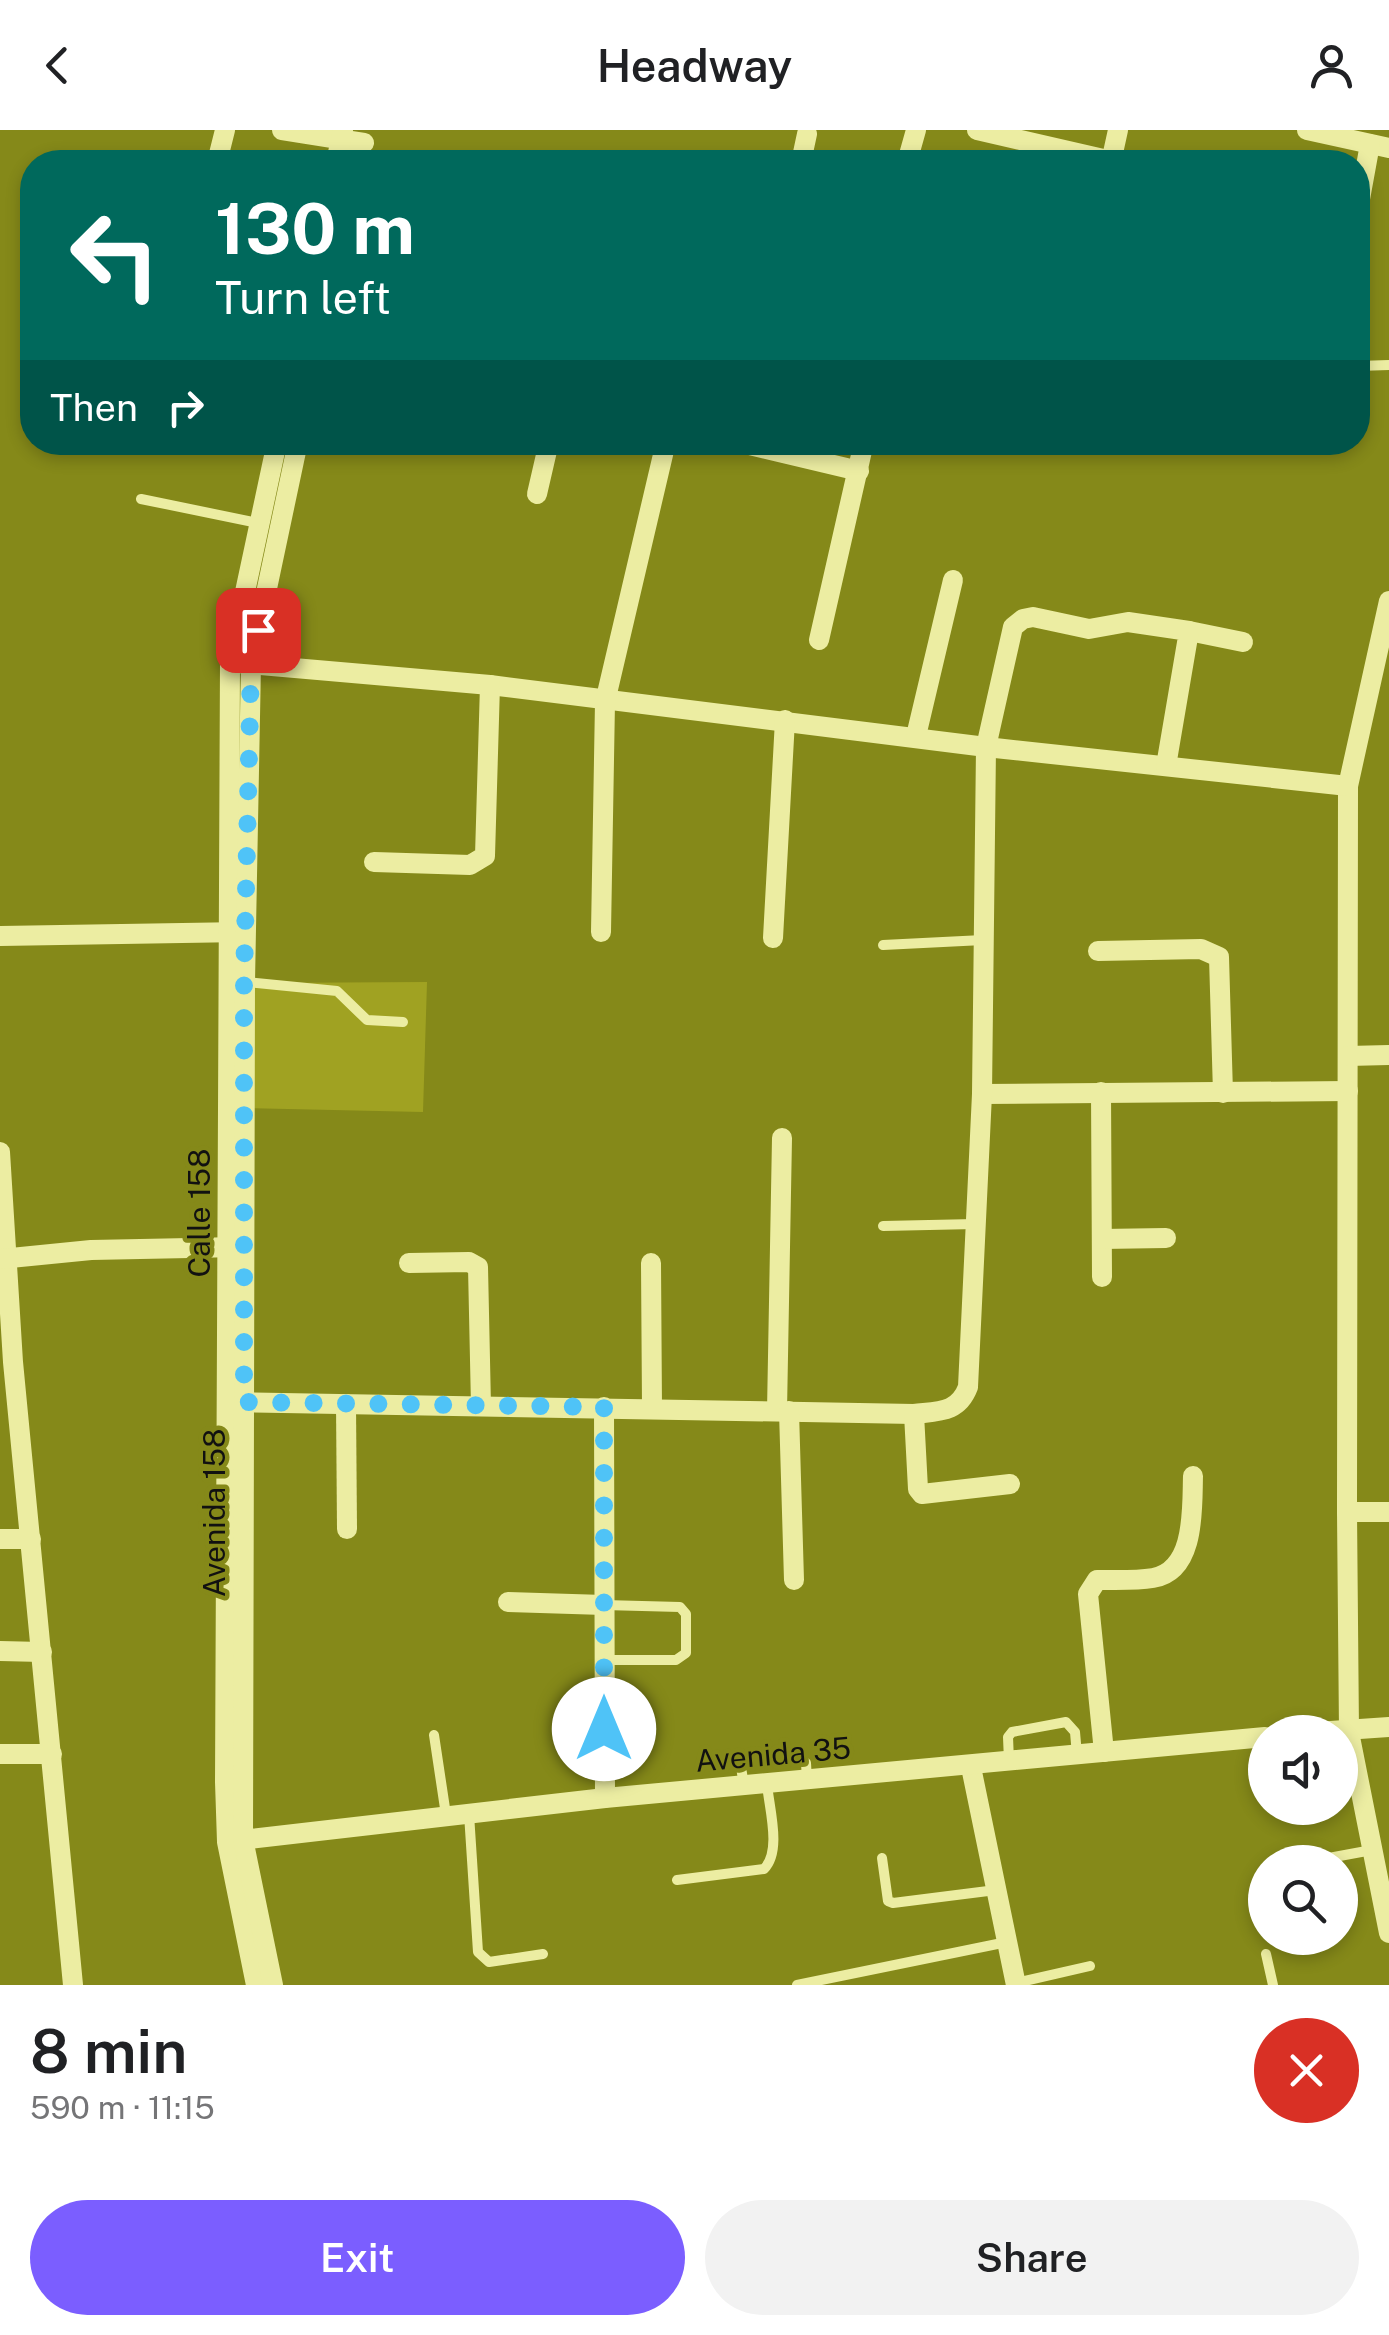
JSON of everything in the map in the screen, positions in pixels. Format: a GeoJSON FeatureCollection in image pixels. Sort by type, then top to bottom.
{"type":"FeatureCollection","features":[{"type":"Feature","properties":{"kind":"street"},"geometry":{"type":"LineString","coordinates":[[282,130],[342,135],[364,145]]}},
{"type":"Feature","properties":{"kind":"street"},"geometry":{"type":"LineString","coordinates":[[977,130],[1061,150]]}},
{"type":"Feature","properties":{"kind":"street"},"geometry":{"type":"LineString","coordinates":[[1307,130],[1380,146],[1370,175]]}},
{"type":"Feature","properties":{"kind":"street"},"geometry":{"type":"LineString","coordinates":[[804,150],[807,134]]}},
{"type":"Feature","properties":{"kind":"street","name":"Calle 158"},"geometry":{"type":"LineString","coordinates":[[237,1247],[241,663],[270,526],[276,455]]}},
{"type":"Feature","properties":{"kind":"street"},"geometry":{"type":"LineString","coordinates":[[270,526],[294,455]]}},
{"type":"Feature","properties":{"kind":"street"},"geometry":{"type":"LineString","coordinates":[[537,494],[546,455]]}},
{"type":"Feature","properties":{"kind":"street"},"geometry":{"type":"LineString","coordinates":[[601,932],[606,702],[663,455]]}},
{"type":"Feature","properties":{"kind":"street"},"geometry":{"type":"LineString","coordinates":[[793,455],[859,470]]}},
{"type":"Feature","properties":{"kind":"street"},"geometry":{"type":"LineString","coordinates":[[818,640],[862,455]]}},
{"type":"Feature","properties":{"kind":"street"},"geometry":{"type":"LineString","coordinates":[[916,736],[953,580]]}},
{"type":"Feature","properties":{"kind":"street"},"geometry":{"type":"LineString","coordinates":[[1349,1715],[1348,786],[1389,601]]}},
{"type":"Feature","properties":{"kind":"street"},"geometry":{"type":"LineString","coordinates":[[236,1402],[914,1414],[950,1410],[960,1403],[968,1387],[982,1094],[986,746],[1013,626],[1033,617],[1101,630],[1128,622],[1242,642]]}},
{"type":"Feature","properties":{"kind":"street"},"geometry":{"type":"LineString","coordinates":[[1166,766],[1189,631]]}},
{"type":"Feature","properties":{"kind":"street"},"geometry":{"type":"LineString","coordinates":[[241,663],[490,685],[606,702],[1348,786]]}},
{"type":"Feature","properties":{"kind":"street"},"geometry":{"type":"LineString","coordinates":[[374,862],[470,865],[485,856],[490,685]]}},
{"type":"Feature","properties":{"kind":"street"},"geometry":{"type":"LineString","coordinates":[[773,938],[785,720]]}},
{"type":"Feature","properties":{"kind":"street"},"geometry":{"type":"LineString","coordinates":[[0,936],[238,932]]}},
{"type":"Feature","properties":{"kind":"street","name":"Avenida 158"},"geometry":{"type":"LineString","coordinates":[[238,932],[244,982],[237,1247],[235,1840],[274,1985]]}},
{"type":"Feature","properties":{"kind":"street"},"geometry":{"type":"LineString","coordinates":[[1098,951],[1200,949],[1219,957],[1223,1093]]}},
{"type":"Feature","properties":{"kind":"street"},"geometry":{"type":"LineString","coordinates":[[1348,1056],[1389,1055]]}},
{"type":"Feature","properties":{"kind":"street"},"geometry":{"type":"LineString","coordinates":[[982,1094],[1348,1091]]}},
{"type":"Feature","properties":{"kind":"street"},"geometry":{"type":"LineString","coordinates":[[1101,1092],[1102,1277]]}},
{"type":"Feature","properties":{"kind":"street"},"geometry":{"type":"LineString","coordinates":[[782,1138],[783,1411],[794,1580]]}},
{"type":"Feature","properties":{"kind":"street"},"geometry":{"type":"LineString","coordinates":[[0,1157],[6,1363],[31,1539],[69,1984]]}},
{"type":"Feature","properties":{"kind":"street"},"geometry":{"type":"LineString","coordinates":[[1102,1239],[1166,1238]]}},
{"type":"Feature","properties":{"kind":"street"},"geometry":{"type":"LineString","coordinates":[[4,1258],[91,1250],[237,1247]]}},
{"type":"Feature","properties":{"kind":"street"},"geometry":{"type":"LineString","coordinates":[[410,1262],[469,1262],[478,1267],[481,1406]]}},
{"type":"Feature","properties":{"kind":"street"},"geometry":{"type":"LineString","coordinates":[[651,1263],[652,1407]]}},
{"type":"Feature","properties":{"kind":"street"},"geometry":{"type":"LineString","coordinates":[[346,1404],[347,1529]]}},
{"type":"Feature","properties":{"kind":"street"},"geometry":{"type":"LineString","coordinates":[[604,1407],[605,1798]]}},
{"type":"Feature","properties":{"kind":"street"},"geometry":{"type":"LineString","coordinates":[[914,1414],[918,1489],[922,1494],[1010,1484]]}},
{"type":"Feature","properties":{"kind":"street"},"geometry":{"type":"LineString","coordinates":[[1104,1752],[1090,1586],[1097,1580],[1157,1578],[1172,1567],[1192,1534],[1193,1476]]}},
{"type":"Feature","properties":{"kind":"street"},"geometry":{"type":"LineString","coordinates":[[1347,1512],[1389,1512]]}},
{"type":"Feature","properties":{"kind":"street"},"geometry":{"type":"LineString","coordinates":[[0,1538],[31,1539]]}},
{"type":"Feature","properties":{"kind":"street"},"geometry":{"type":"LineString","coordinates":[[508,1602],[604,1605]]}},
{"type":"Feature","properties":{"kind":"street"},"geometry":{"type":"LineString","coordinates":[[0,1651],[42,1652]]}},
{"type":"Feature","properties":{"kind":"street"},"geometry":{"type":"LineString","coordinates":[[1358,1731],[1389,1727]]}},
{"type":"Feature","properties":{"kind":"street","name":"Avenida 35"},"geometry":{"type":"LineString","coordinates":[[235,1840],[605,1798],[1248,1739]]}},
{"type":"Feature","properties":{"kind":"street"},"geometry":{"type":"LineString","coordinates":[[0,1754],[52,1754]]}},
{"type":"Feature","properties":{"kind":"street"},"geometry":{"type":"LineString","coordinates":[[971,1766],[1016,1984]]}},
{"type":"Feature","properties":{"kind":"street"},"geometry":{"type":"LineString","coordinates":[[1358,1770],[1379,1860],[1389,1933]]}},
{"type":"Feature","properties":{"kind":"street"},"geometry":{"type":"LineString","coordinates":[[235,1840],[256,1985]]}},
{"type":"Feature","properties":{"kind":"lane"},"geometry":{"type":"LineString","coordinates":[[141,499],[270,526]]}},
{"type":"Feature","properties":{"kind":"lane"},"geometry":{"type":"LineString","coordinates":[[883,945],[984,940]]}},
{"type":"Feature","properties":{"kind":"lane"},"geometry":{"type":"LineString","coordinates":[[244,982],[337,991],[373,1022],[403,1022]]}},
{"type":"Feature","properties":{"kind":"lane"},"geometry":{"type":"LineString","coordinates":[[882,1226],[976,1224]]}},
{"type":"Feature","properties":{"kind":"lane"},"geometry":{"type":"LineString","coordinates":[[604,1605],[680,1607],[687,1622],[686,1653],[676,1660],[604,1660]]}},
{"type":"Feature","properties":{"kind":"lane"},"geometry":{"type":"LineString","coordinates":[[1009,1762],[1008,1736],[1012,1732],[1066,1722],[1075,1732],[1076,1755]]}},
{"type":"Feature","properties":{"kind":"lane"},"geometry":{"type":"LineString","coordinates":[[434,1735],[446,1815]]}},
{"type":"Feature","properties":{"kind":"lane"},"geometry":{"type":"LineString","coordinates":[[744,1786],[743,1760],[779,1754],[801,1756],[806,1762],[807,1781]]}},
{"type":"Feature","properties":{"kind":"lane"},"geometry":{"type":"LineString","coordinates":[[677,1880],[770,1865],[773,1850],[767,1784]]}},
{"type":"Feature","properties":{"kind":"lane"},"geometry":{"type":"LineString","coordinates":[[469,1812],[478,1952],[489,1962],[543,1954]]}},
{"type":"Feature","properties":{"kind":"lane"},"geometry":{"type":"LineString","coordinates":[[882,1858],[888,1901],[892,1903],[996,1890]]}},
{"type":"Feature","properties":{"kind":"lane"},"geometry":{"type":"LineString","coordinates":[[797,1985],[1007,1942]]}},
{"type":"Feature","properties":{"kind":"lane"},"geometry":{"type":"LineString","coordinates":[[1266,1955],[1273,1985]]}},
{"type":"Feature","properties":{"kind":"lane"},"geometry":{"type":"LineString","coordinates":[[1016,1984],[1090,1966]]}},
{"type":"Feature","properties":{"kind":"shaded area"},"geometry":{"type":"Polygon","coordinates":[[[427,982],[423,1112],[247,1108],[248,983],[427,982]]]}},
{"type":"Feature","properties":{"kind":"route"},"geometry":{"type":"LineString","coordinates":[[258,630],[251,664],[244,982],[244,1402],[604,1407],[604,1729]]}}]}
